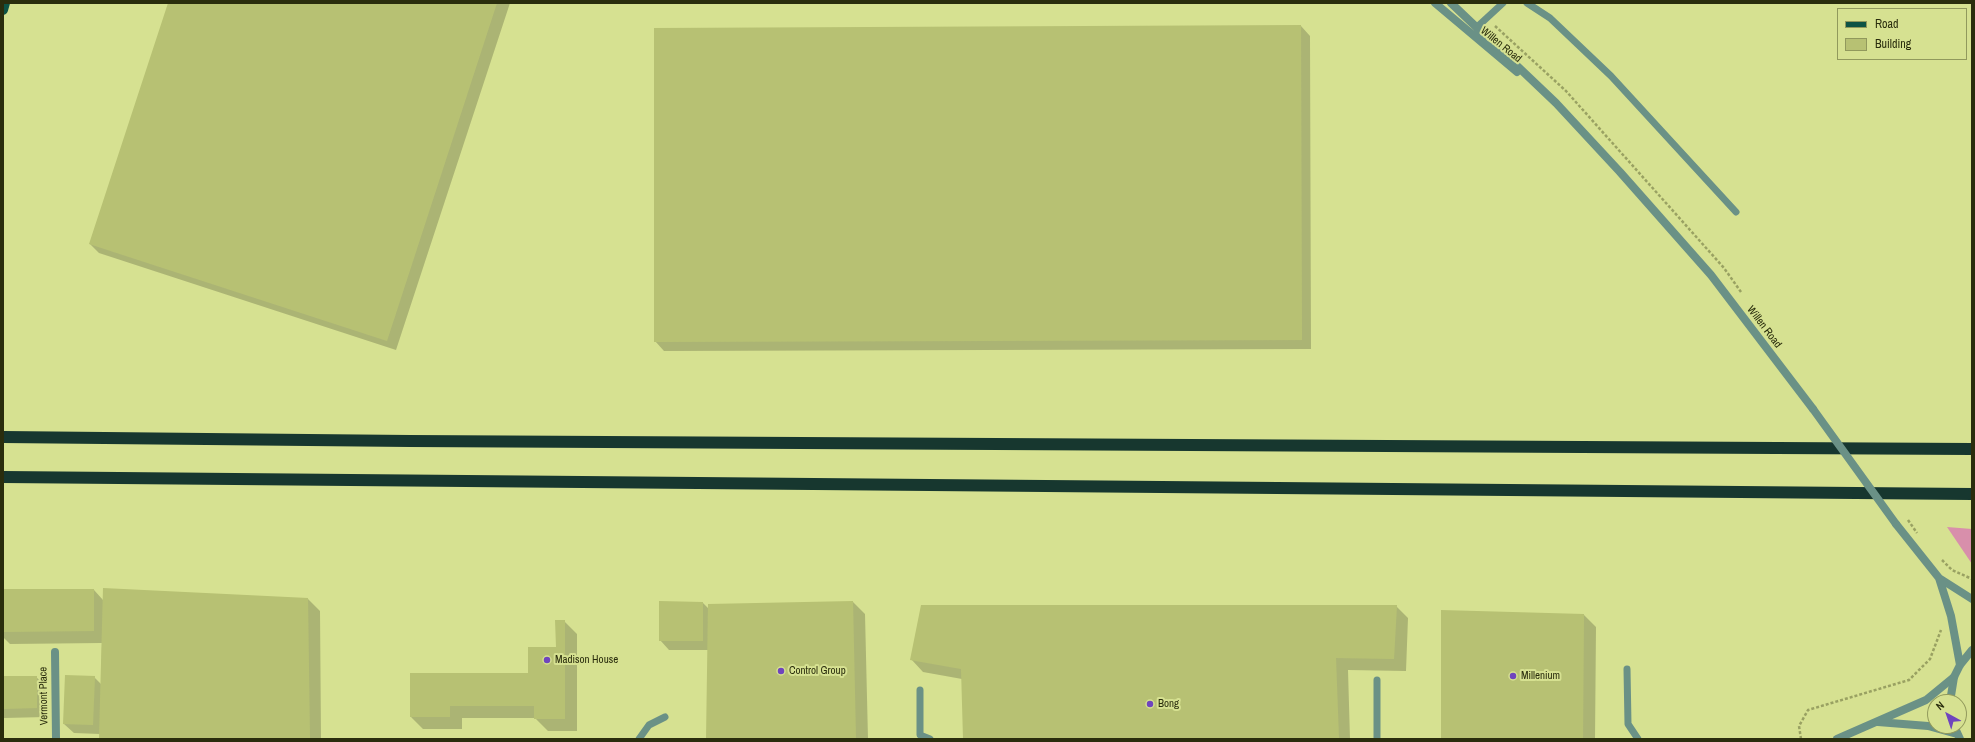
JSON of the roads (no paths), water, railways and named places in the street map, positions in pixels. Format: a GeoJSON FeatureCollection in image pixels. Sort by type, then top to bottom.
{"type":"FeatureCollection","features":[{"type":"Feature","properties":{"kind":"highway"},"geometry":{"type":"LineString","coordinates":[[3,437],[426,441],[1972,449]]}},
{"type":"Feature","properties":{"kind":"highway"},"geometry":{"type":"LineString","coordinates":[[3,477],[1972,494]]}},
{"type":"Feature","properties":{"kind":"main road"},"geometry":{"type":"LineString","coordinates":[[3,10],[5,3]]}},
{"type":"Feature","properties":{"kind":"street","name":"Willen Road"},"geometry":{"type":"LineString","coordinates":[[1435,3],[1472,36],[1556,102]]}},
{"type":"Feature","properties":{"kind":"street","name":"Willen Road"},"geometry":{"type":"LineString","coordinates":[[1451,3],[1556,102],[1711,275],[1813,409],[1896,524],[1939,578],[1972,599]]}},
{"type":"Feature","properties":{"kind":"street","name":"Willen Road"},"geometry":{"type":"LineString","coordinates":[[1939,578],[1951,616],[1960,665]]}},
{"type":"Feature","properties":{"kind":"street"},"geometry":{"type":"LineString","coordinates":[[1951,694],[1954,677],[1960,665],[1972,650]]}},
{"type":"Feature","properties":{"kind":"street","name":"Vermont Place"},"geometry":{"type":"LineString","coordinates":[[55,652],[56,739]]}},
{"type":"Feature","properties":{"kind":"street"},"geometry":{"type":"LineString","coordinates":[[1837,739],[1926,700],[1954,677]]}},
{"type":"Feature","properties":{"kind":"street"},"geometry":{"type":"LineString","coordinates":[[1877,722],[1927,726]]}},
{"type":"Feature","properties":{"kind":"lane"},"geometry":{"type":"LineString","coordinates":[[1478,27],[1502,3]]}},
{"type":"Feature","properties":{"kind":"lane"},"geometry":{"type":"LineString","coordinates":[[1527,3],[1550,18],[1611,76],[1736,212]]}},
{"type":"Feature","properties":{"kind":"lane"},"geometry":{"type":"LineString","coordinates":[[1627,669],[1628,724],[1638,739]]}},
{"type":"Feature","properties":{"kind":"lane"},"geometry":{"type":"LineString","coordinates":[[1377,680],[1377,739]]}},
{"type":"Feature","properties":{"kind":"lane"},"geometry":{"type":"LineString","coordinates":[[920,690],[920,735],[930,739]]}},
{"type":"Feature","properties":{"kind":"lane"},"geometry":{"type":"LineString","coordinates":[[639,739],[649,724],[665,717]]}},
{"type":"Feature","properties":{"kind":"place","name":"Madison House"},"geometry":{"type":"Point","coordinates":[547,660]}},
{"type":"Feature","properties":{"kind":"place","name":"Control Group"},"geometry":{"type":"Point","coordinates":[781,671]}},
{"type":"Feature","properties":{"kind":"place","name":"Millenium"},"geometry":{"type":"Point","coordinates":[1513,676]}},
{"type":"Feature","properties":{"kind":"place","name":"Bong"},"geometry":{"type":"Point","coordinates":[1150,704]}}]}
